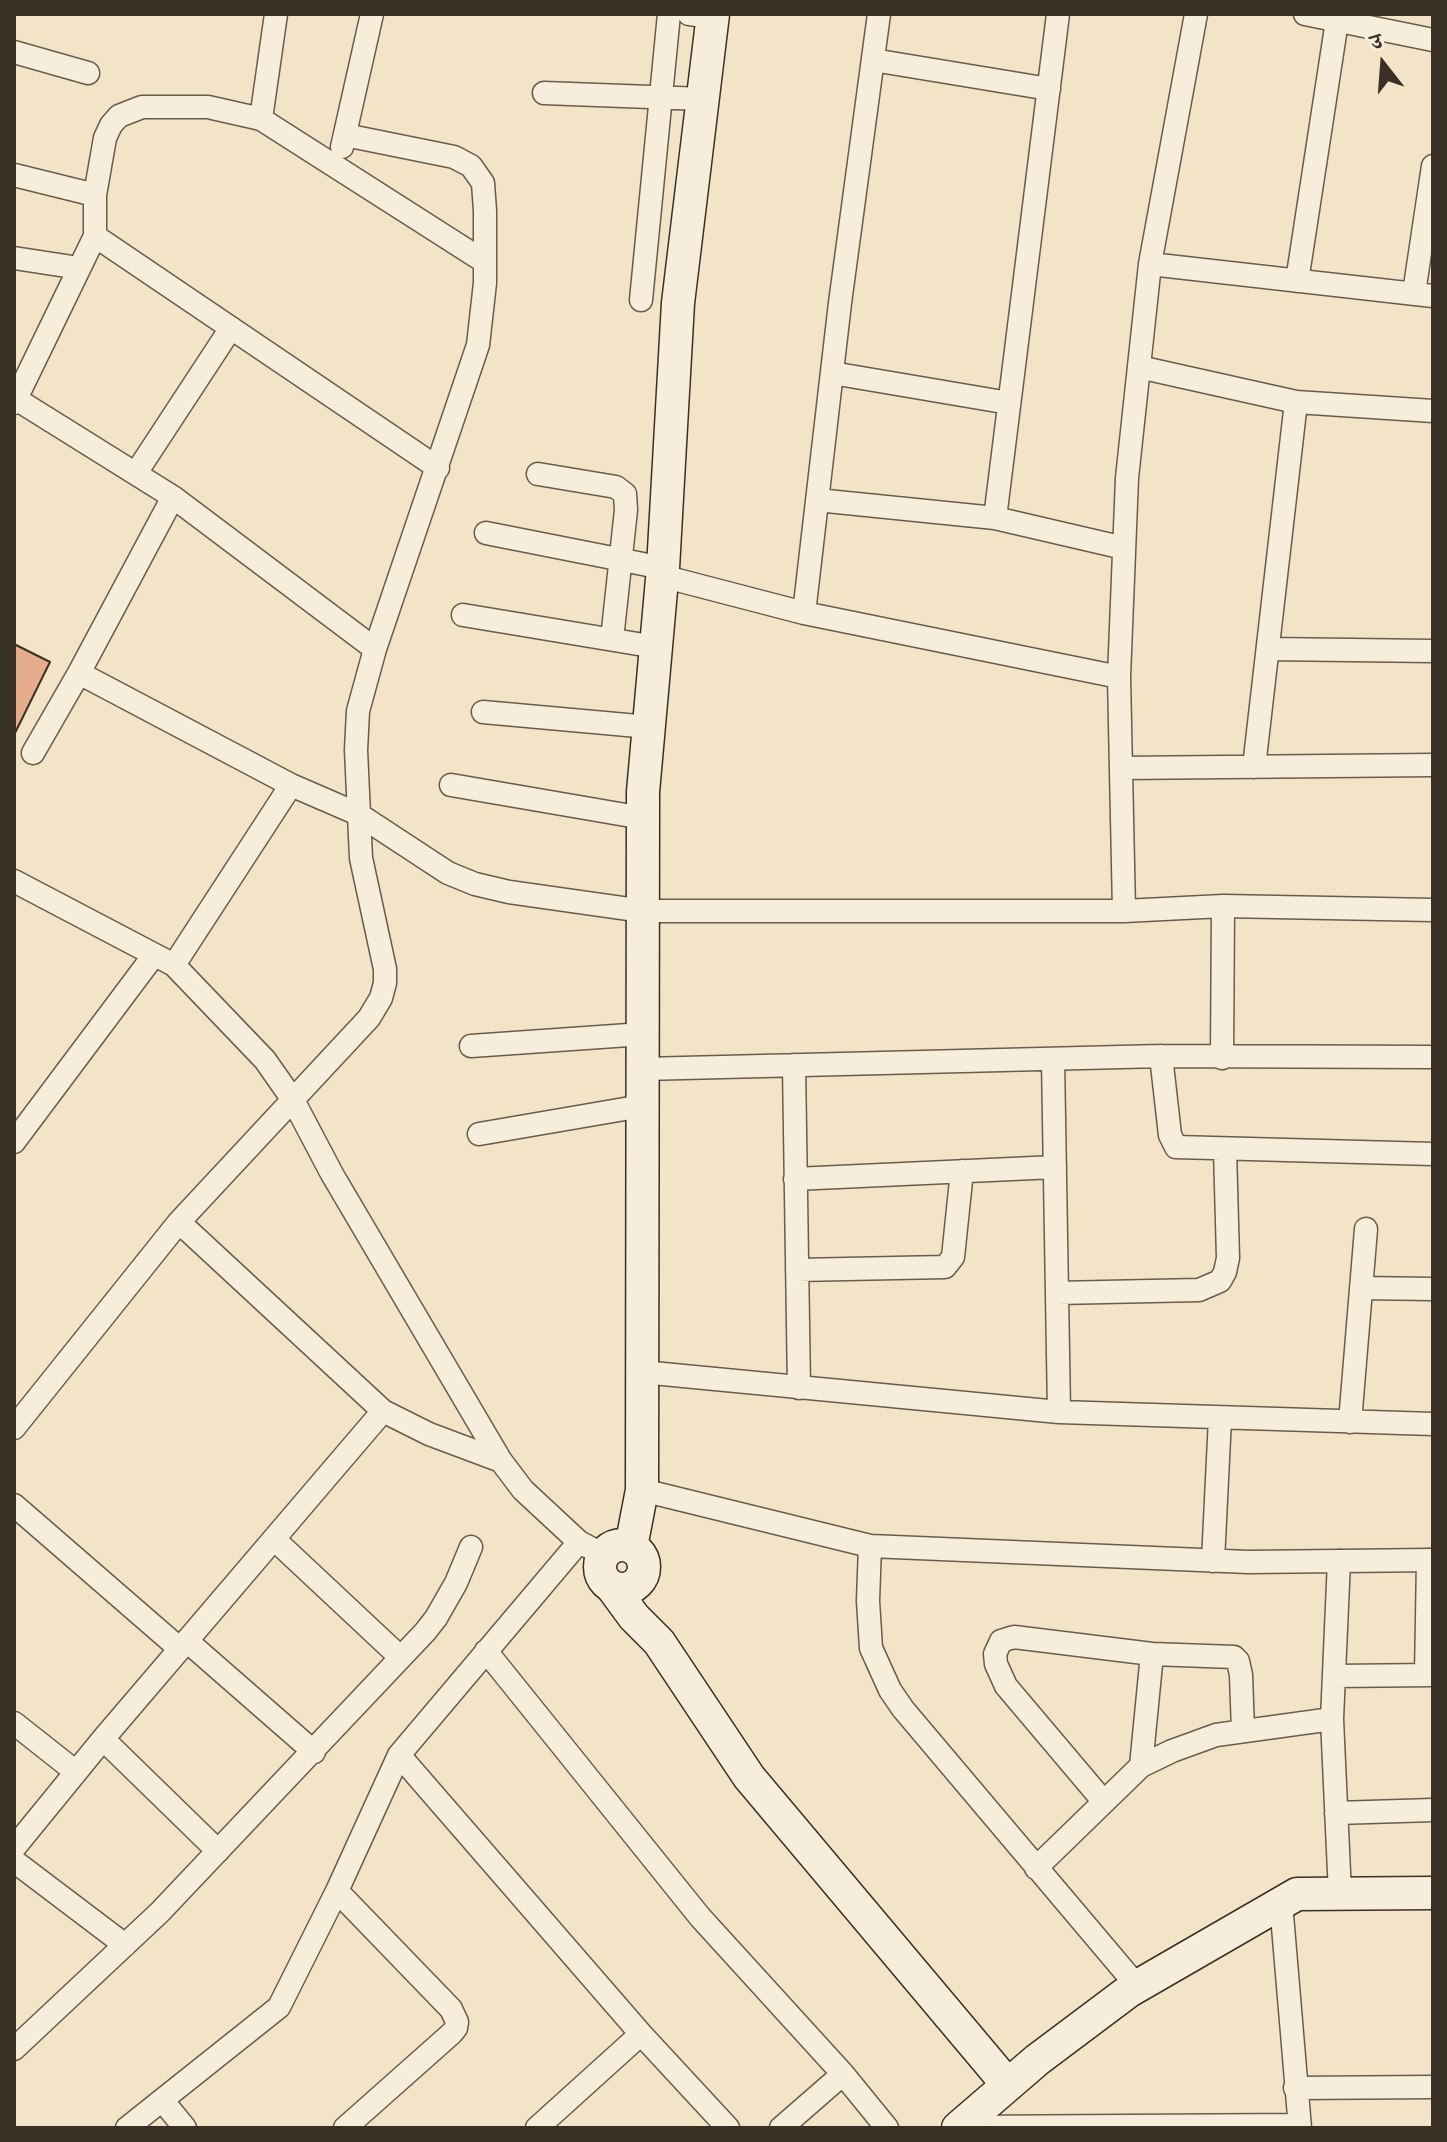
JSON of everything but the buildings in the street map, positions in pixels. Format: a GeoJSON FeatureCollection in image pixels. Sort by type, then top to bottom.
{"type":"FeatureCollection","features":[{"type":"Feature","properties":{"kind":"street"},"geometry":{"type":"LineString","coordinates":[[261,119],[276,14]]}},
{"type":"Feature","properties":{"kind":"street"},"geometry":{"type":"LineString","coordinates":[[338,168],[372,14]]}},
{"type":"Feature","properties":{"kind":"street"},"geometry":{"type":"LineString","coordinates":[[641,300],[669,14]]}},
{"type":"Feature","properties":{"kind":"street"},"geometry":{"type":"LineString","coordinates":[[804,613],[879,14]]}},
{"type":"Feature","properties":{"kind":"street"},"geometry":{"type":"LineString","coordinates":[[995,518],[1058,14]]}},
{"type":"Feature","properties":{"kind":"street"},"geometry":{"type":"LineString","coordinates":[[1124,911],[1119,677],[1127,478],[1150,264],[1196,14]]}},
{"type":"Feature","properties":{"kind":"street"},"geometry":{"type":"LineString","coordinates":[[1305,14],[1433,40]]}},
{"type":"Feature","properties":{"kind":"street"},"geometry":{"type":"LineString","coordinates":[[127,2128],[279,2007],[337,1891],[399,1755],[486,1651],[614,1554],[642,1490],[643,818],[678,303],[703,99],[705,15]]}},
{"type":"Feature","properties":{"kind":"street"},"geometry":{"type":"LineString","coordinates":[[1297,281],[1337,21]]}},
{"type":"Feature","properties":{"kind":"street"},"geometry":{"type":"LineString","coordinates":[[14,52],[88,73]]}},
{"type":"Feature","properties":{"kind":"street"},"geometry":{"type":"LineString","coordinates":[[873,60],[1049,89]]}},
{"type":"Feature","properties":{"kind":"street"},"geometry":{"type":"LineString","coordinates":[[544,93],[703,99]]}},
{"type":"Feature","properties":{"kind":"street"},"geometry":{"type":"LineString","coordinates":[[375,649],[173,497],[15,401],[95,236],[95,195],[105,138],[111,125],[129,111],[157,105],[208,107],[261,119],[485,262]]}},
{"type":"Feature","properties":{"kind":"street"},"geometry":{"type":"LineString","coordinates":[[14,1428],[22,1400],[179,1222],[369,1018],[381,998],[385,983],[385,969],[361,858],[358,711],[375,649],[478,345],[485,283],[483,183],[471,166],[454,157],[345,135]]}},
{"type":"Feature","properties":{"kind":"street"},"geometry":{"type":"LineString","coordinates":[[1150,264],[1423,294],[1433,166]]}},
{"type":"Feature","properties":{"kind":"street"},"geometry":{"type":"LineString","coordinates":[[14,175],[95,195]]}},
{"type":"Feature","properties":{"kind":"street"},"geometry":{"type":"LineString","coordinates":[[95,236],[438,468]]}},
{"type":"Feature","properties":{"kind":"street"},"geometry":{"type":"LineString","coordinates":[[14,258],[79,268]]}},
{"type":"Feature","properties":{"kind":"street"},"geometry":{"type":"LineString","coordinates":[[136,473],[231,328]]}},
{"type":"Feature","properties":{"kind":"street"},"geometry":{"type":"LineString","coordinates":[[1139,367],[1296,402],[1433,411]]}},
{"type":"Feature","properties":{"kind":"street"},"geometry":{"type":"LineString","coordinates":[[832,373],[1009,403]]}},
{"type":"Feature","properties":{"kind":"street"},"geometry":{"type":"LineString","coordinates":[[1254,767],[1296,402]]}},
{"type":"Feature","properties":{"kind":"street"},"geometry":{"type":"LineString","coordinates":[[538,474],[622,490],[627,500],[612,639]]}},
{"type":"Feature","properties":{"kind":"street"},"geometry":{"type":"LineString","coordinates":[[33,753],[173,497]]}},
{"type":"Feature","properties":{"kind":"street"},"geometry":{"type":"LineString","coordinates":[[817,500],[995,518],[1124,548]]}},
{"type":"Feature","properties":{"kind":"street"},"geometry":{"type":"LineString","coordinates":[[486,533],[621,559],[804,613],[1119,677]]}},
{"type":"Feature","properties":{"kind":"street"},"geometry":{"type":"LineString","coordinates":[[463,615],[656,647]]}},
{"type":"Feature","properties":{"kind":"street"},"geometry":{"type":"LineString","coordinates":[[1268,649],[1433,651]]}},
{"type":"Feature","properties":{"kind":"street"},"geometry":{"type":"LineString","coordinates":[[79,673],[291,785],[358,814],[448,873],[475,884],[509,892],[643,911],[1124,911],[1223,906],[1433,910]]}},
{"type":"Feature","properties":{"kind":"street"},"geometry":{"type":"LineString","coordinates":[[483,712],[649,727]]}},
{"type":"Feature","properties":{"kind":"street"},"geometry":{"type":"LineString","coordinates":[[1121,768],[1433,765]]}},
{"type":"Feature","properties":{"kind":"street"},"geometry":{"type":"LineString","coordinates":[[14,1142],[164,960],[291,785]]}},
{"type":"Feature","properties":{"kind":"street"},"geometry":{"type":"LineString","coordinates":[[451,785],[643,818]]}},
{"type":"Feature","properties":{"kind":"street"},"geometry":{"type":"LineString","coordinates":[[14,881],[164,960],[265,1060],[293,1100],[332,1174],[501,1461],[523,1490],[562,1526],[614,1554],[654,1608],[659,1642]]}},
{"type":"Feature","properties":{"kind":"street"},"geometry":{"type":"LineString","coordinates":[[1222,1058],[1223,906]]}},
{"type":"Feature","properties":{"kind":"street"},"geometry":{"type":"LineString","coordinates":[[471,1046],[643,1034]]}},
{"type":"Feature","properties":{"kind":"street"},"geometry":{"type":"LineString","coordinates":[[1161,1056],[1172,1142],[1176,1147],[1433,1154]]}},
{"type":"Feature","properties":{"kind":"street"},"geometry":{"type":"LineString","coordinates":[[643,1069],[1161,1056],[1433,1057]]}},
{"type":"Feature","properties":{"kind":"street"},"geometry":{"type":"LineString","coordinates":[[1053,1060],[1059,1412]]}},
{"type":"Feature","properties":{"kind":"street"},"geometry":{"type":"LineString","coordinates":[[794,1065],[799,1388]]}},
{"type":"Feature","properties":{"kind":"street"},"geometry":{"type":"LineString","coordinates":[[479,1134],[642,1106]]}},
{"type":"Feature","properties":{"kind":"street"},"geometry":{"type":"LineString","coordinates":[[1057,1293],[1199,1290],[1220,1281],[1228,1258],[1225,1150]]}},
{"type":"Feature","properties":{"kind":"street"},"geometry":{"type":"LineString","coordinates":[[795,1179],[1055,1167]]}},
{"type":"Feature","properties":{"kind":"street"},"geometry":{"type":"LineString","coordinates":[[797,1270],[945,1267],[953,1257],[962,1171]]}},
{"type":"Feature","properties":{"kind":"street"},"geometry":{"type":"LineString","coordinates":[[179,1222],[383,1411],[429,1434],[501,1461]]}},
{"type":"Feature","properties":{"kind":"street"},"geometry":{"type":"LineString","coordinates":[[1350,1422],[1366,1229]]}},
{"type":"Feature","properties":{"kind":"street"},"geometry":{"type":"LineString","coordinates":[[1361,1288],[1433,1289]]}},
{"type":"Feature","properties":{"kind":"street"},"geometry":{"type":"LineString","coordinates":[[642,1372],[1059,1412],[1433,1424]]}},
{"type":"Feature","properties":{"kind":"street"},"geometry":{"type":"LineString","coordinates":[[14,1848],[383,1411]]}},
{"type":"Feature","properties":{"kind":"street"},"geometry":{"type":"LineString","coordinates":[[1213,1561],[1220,1418]]}},
{"type":"Feature","properties":{"kind":"street"},"geometry":{"type":"LineString","coordinates":[[642,1490],[870,1546],[1213,1561],[1430,1560],[1429,1675],[1334,1676]]}},
{"type":"Feature","properties":{"kind":"street"},"geometry":{"type":"LineString","coordinates":[[14,1505],[314,1752]]}},
{"type":"Feature","properties":{"kind":"street"},"geometry":{"type":"LineString","coordinates":[[274,1539],[400,1657]]}},
{"type":"Feature","properties":{"kind":"street"},"geometry":{"type":"LineString","coordinates":[[870,1546],[869,1628],[878,1669],[903,1709],[1137,1986]]}},
{"type":"Feature","properties":{"kind":"street"},"geometry":{"type":"LineString","coordinates":[[18,2037],[125,1945],[314,1752],[436,1618],[456,1583],[471,1547]]}},
{"type":"Feature","properties":{"kind":"street"},"geometry":{"type":"LineString","coordinates":[[614,1554],[636,1584],[628,1588],[612,1587],[634,1617],[659,1642],[749,1777],[1008,2085]]}},
{"type":"Feature","properties":{"kind":"street"},"geometry":{"type":"LineString","coordinates":[[1339,1561],[1332,1719],[1340,1894]]}},
{"type":"Feature","properties":{"kind":"street"},"geometry":{"type":"LineString","coordinates":[[1104,1802],[1006,1686],[996,1664],[997,1646],[1001,1641],[1014,1637],[1152,1654],[1234,1657],[1241,1675],[1243,1731]]}},
{"type":"Feature","properties":{"kind":"street"},"geometry":{"type":"LineString","coordinates":[[486,1651],[700,1917],[843,2074],[887,2128]]}},
{"type":"Feature","properties":{"kind":"street"},"geometry":{"type":"LineString","coordinates":[[1141,1766],[1152,1654]]}},
{"type":"Feature","properties":{"kind":"street"},"geometry":{"type":"LineString","coordinates":[[1036,1868],[1141,1766],[1196,1741],[1332,1719]]}},
{"type":"Feature","properties":{"kind":"street"},"geometry":{"type":"LineString","coordinates":[[14,1723],[76,1772]]}},
{"type":"Feature","properties":{"kind":"street"},"geometry":{"type":"LineString","coordinates":[[103,1739],[218,1851]]}},
{"type":"Feature","properties":{"kind":"street"},"geometry":{"type":"LineString","coordinates":[[399,1755],[641,2034],[728,2128]]}},
{"type":"Feature","properties":{"kind":"street"},"geometry":{"type":"LineString","coordinates":[[1336,1813],[1433,1810]]}},
{"type":"Feature","properties":{"kind":"street"},"geometry":{"type":"LineString","coordinates":[[14,1861],[125,1945]]}},
{"type":"Feature","properties":{"kind":"street"},"geometry":{"type":"LineString","coordinates":[[337,1891],[451,2009],[457,2022],[452,2033],[345,2128]]}},
{"type":"Feature","properties":{"kind":"street"},"geometry":{"type":"LineString","coordinates":[[959,2127],[1037,2060],[1137,1986],[1297,1894],[1433,1893]]}},
{"type":"Feature","properties":{"kind":"street"},"geometry":{"type":"LineString","coordinates":[[959,2127],[1300,2126],[1281,1903]]}},
{"type":"Feature","properties":{"kind":"street"},"geometry":{"type":"LineString","coordinates":[[537,2128],[641,2034]]}},
{"type":"Feature","properties":{"kind":"street"},"geometry":{"type":"LineString","coordinates":[[781,2128],[843,2074]]}},
{"type":"Feature","properties":{"kind":"street"},"geometry":{"type":"LineString","coordinates":[[1295,2088],[1433,2087]]}},
{"type":"Feature","properties":{"kind":"street"},"geometry":{"type":"LineString","coordinates":[[162,2100],[185,2128]]}}]}
